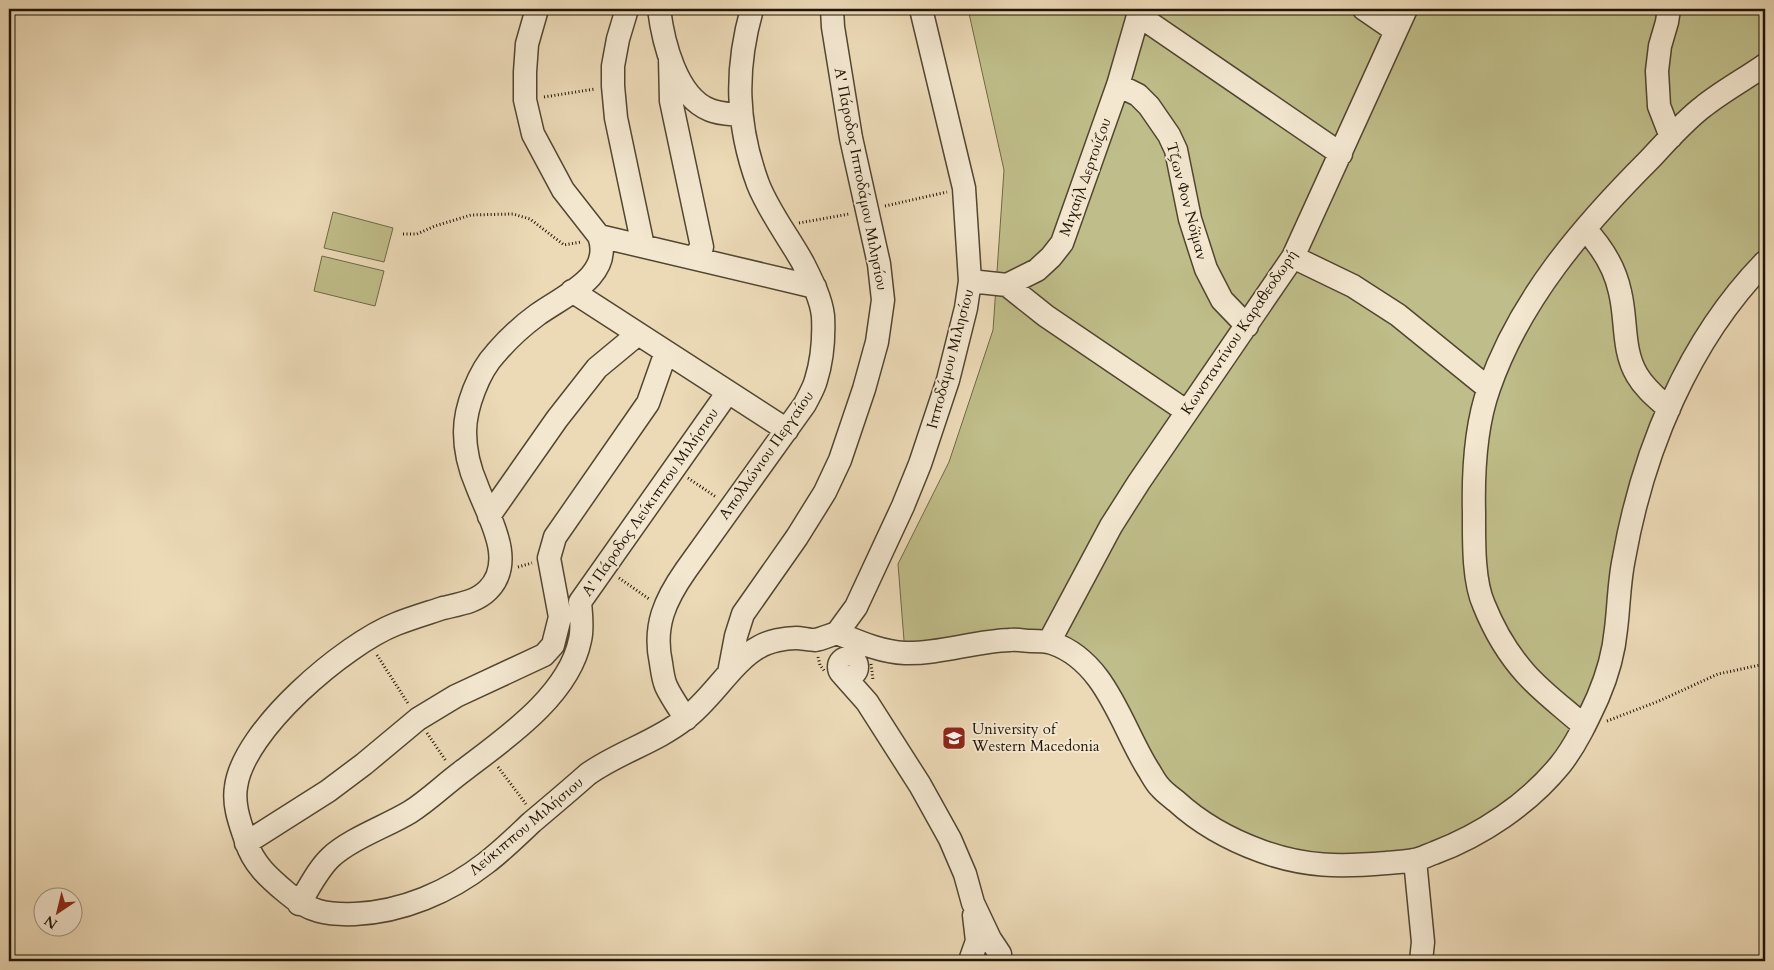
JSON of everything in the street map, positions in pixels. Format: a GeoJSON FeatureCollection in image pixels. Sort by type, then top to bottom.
{"type":"FeatureCollection","features":[{"type":"Feature","properties":{"kind":"street"},"geometry":{"type":"LineString","coordinates":[[498,573],[502,560],[496,536],[468,459],[465,431],[469,406],[478,379],[493,356],[534,317],[588,280],[603,254],[600,236],[563,190],[533,134],[525,100],[524,72],[527,44],[536,9]]}},
{"type":"Feature","properties":{"kind":"street"},"geometry":{"type":"LineString","coordinates":[[627,9],[618,39],[613,66],[612,86],[616,118],[643,246]]}},
{"type":"Feature","properties":{"kind":"street"},"geometry":{"type":"LineString","coordinates":[[659,9],[670,58],[685,89],[694,100],[709,110],[741,115]]}},
{"type":"Feature","properties":{"kind":"street","name":"Απολλώνιου Περγαίου"},"geometry":{"type":"LineString","coordinates":[[686,719],[665,684],[658,651],[658,634],[664,609],[672,590],[805,404],[816,381],[821,359],[823,315],[815,287],[780,227],[759,185],[750,160],[741,115],[740,77],[742,47],[752,9]]}},
{"type":"Feature","properties":{"kind":"street","name":"Α' Πάροδος Ιπποδάμου Μιλησίου"},"geometry":{"type":"LineString","coordinates":[[730,673],[736,636],[743,614],[798,537],[825,492],[840,460],[864,389],[877,342],[883,300],[879,264],[851,138],[833,27],[832,9]]}},
{"type":"Feature","properties":{"kind":"street","name":"Ιπποδάμου Μιλησίου"},"geometry":{"type":"LineString","coordinates":[[837,633],[856,607],[920,464],[948,380],[966,308],[970,281],[964,188],[921,9]]}},
{"type":"Feature","properties":{"kind":"street"},"geometry":{"type":"LineString","coordinates":[[1364,9],[1396,31]]}},
{"type":"Feature","properties":{"kind":"street","name":"Κωνσταντίνου Καραθεοδωρή"},"geometry":{"type":"LineString","coordinates":[[1049,642],[1110,526],[1186,410],[1247,326],[1293,257],[1406,9]]}},
{"type":"Feature","properties":{"kind":"street"},"geometry":{"type":"LineString","coordinates":[[1669,9],[1660,46],[1657,71],[1659,106],[1671,138]]}},
{"type":"Feature","properties":{"kind":"street"},"geometry":{"type":"LineString","coordinates":[[1139,12],[1341,154]]}},
{"type":"Feature","properties":{"kind":"street","name":"Μιχαήλ Δερτούζου"},"geometry":{"type":"LineString","coordinates":[[1007,285],[1037,270],[1062,243],[1118,85],[1139,12]]}},
{"type":"Feature","properties":{"kind":"street"},"geometry":{"type":"LineString","coordinates":[[670,58],[671,101],[702,247],[693,258]]}},
{"type":"Feature","properties":{"kind":"street"},"geometry":{"type":"LineString","coordinates":[[1584,726],[1527,675],[1507,650],[1483,604],[1475,564],[1474,485],[1478,431],[1488,388],[1511,337],[1538,290],[1585,229],[1624,185],[1703,106],[1765,66]]}},
{"type":"Feature","properties":{"kind":"street","name":"Τζων Φον Νόϊμαν"},"geometry":{"type":"LineString","coordinates":[[1118,85],[1138,95],[1169,136],[1176,150],[1190,219],[1206,269],[1222,300],[1247,326]]}},
{"type":"Feature","properties":{"kind":"street"},"geometry":{"type":"LineString","coordinates":[[1585,229],[1596,241],[1614,273],[1620,293],[1628,350],[1637,375],[1650,392],[1669,409]]}},
{"type":"Feature","properties":{"kind":"street"},"geometry":{"type":"LineString","coordinates":[[600,236],[815,287]]}},
{"type":"Feature","properties":{"kind":"street"},"geometry":{"type":"LineString","coordinates":[[1293,257],[1353,286],[1398,315],[1488,388]]}},
{"type":"Feature","properties":{"kind":"street"},"geometry":{"type":"LineString","coordinates":[[837,633],[874,648],[905,653],[942,650],[1010,640],[1049,642],[1069,651],[1086,664],[1103,685],[1136,750],[1160,787],[1193,816],[1223,836],[1262,852],[1306,864],[1338,866],[1415,860],[1458,844],[1493,824],[1534,791],[1561,764],[1584,726],[1599,694],[1612,652],[1616,633],[1623,561],[1634,510],[1651,454],[1669,409],[1696,354],[1722,313],[1765,262]]}},
{"type":"Feature","properties":{"kind":"street"},"geometry":{"type":"LineString","coordinates":[[970,281],[1007,285],[1046,316],[1186,410]]}},
{"type":"Feature","properties":{"kind":"street"},"geometry":{"type":"LineString","coordinates":[[572,291],[787,430]]}},
{"type":"Feature","properties":{"kind":"street"},"geometry":{"type":"LineString","coordinates":[[489,516],[557,419],[597,368],[638,334]]}},
{"type":"Feature","properties":{"kind":"street"},"geometry":{"type":"LineString","coordinates":[[246,844],[328,791],[418,719],[456,696],[544,655],[553,645],[560,617],[549,558],[555,536],[648,403],[666,352]]}},
{"type":"Feature","properties":{"kind":"street","name":"Α' Πάροδος Λεύκιππου Μιλήσιου"},"geometry":{"type":"LineString","coordinates":[[299,904],[331,857],[345,847],[411,812],[538,710],[556,690],[569,671],[581,640],[582,620],[580,602],[728,392]]}},
{"type":"Feature","properties":{"kind":"street","name":"Λεύκιππου Μιλήσιου"},"geometry":{"type":"LineString","coordinates":[[498,573],[490,588],[476,599],[394,625],[367,640],[333,663],[304,687],[255,742],[240,770],[236,786],[235,805],[246,844],[253,860],[269,878],[299,904],[332,914],[352,914],[399,908],[427,898],[485,864],[588,774],[640,744],[664,734],[686,719],[758,647],[773,641],[794,638],[814,640],[837,633]]}},
{"type":"Feature","properties":{"kind":"street"},"geometry":{"type":"LineString","coordinates":[[837,633],[848,668],[867,702],[920,785],[950,839],[990,939],[1005,958]]}},
{"type":"Feature","properties":{"kind":"street"},"geometry":{"type":"LineString","coordinates":[[1415,860],[1423,942],[1421,961]]}},
{"type":"Feature","properties":{"kind":"street"},"geometry":{"type":"LineString","coordinates":[[970,960],[977,941],[974,903]]}},
{"type":"Feature","properties":{"kind":"street"},"geometry":{"type":"LineString","coordinates":[[970,960],[980,954],[990,953],[1005,958]]}},
{"type":"Feature","properties":{"kind":"path"},"geometry":{"type":"LineString","coordinates":[[525,100],[612,86]]}},
{"type":"Feature","properties":{"kind":"path"},"geometry":{"type":"LineString","coordinates":[[403,234],[417,234],[435,226],[471,215],[513,214],[530,219],[564,245],[576,244],[600,236]]}},
{"type":"Feature","properties":{"kind":"path"},"geometry":{"type":"LineString","coordinates":[[674,469],[731,507]]}},
{"type":"Feature","properties":{"kind":"path"},"geometry":{"type":"LineString","coordinates":[[498,573],[549,558]]}},
{"type":"Feature","properties":{"kind":"path"},"geometry":{"type":"LineString","coordinates":[[604,568],[664,609]]}},
{"type":"Feature","properties":{"kind":"path"},"geometry":{"type":"LineString","coordinates":[[367,640],[455,776]]}},
{"type":"Feature","properties":{"kind":"path"},"geometry":{"type":"LineString","coordinates":[[1584,726],[1607,721],[1659,701],[1718,674],[1765,664]]}},
{"type":"Feature","properties":{"kind":"path"},"geometry":{"type":"LineString","coordinates":[[487,752],[538,818]]}},
{"type":"Feature","properties":{"kind":"shaded area"},"geometry":{"type":"Polygon","coordinates":[[[968,9],[1765,9],[1765,262],[1669,409],[1616,633],[1561,764],[1457,844],[1338,866],[1193,816],[1117,708],[1049,642],[905,653],[898,564],[949,462],[993,330],[1004,170],[968,9]]]}},
{"type":"Feature","properties":{"kind":"shaded area"},"geometry":{"type":"Polygon","coordinates":[[[333,212],[393,228],[384,262],[324,248],[333,212]]]}},
{"type":"Feature","properties":{"kind":"shaded area"},"geometry":{"type":"Polygon","coordinates":[[[322,256],[384,271],[375,306],[314,291],[322,256]]]}},
{"type":"Feature","properties":{"kind":"place","name":"University of Western Macedonia"},"geometry":{"type":"Point","coordinates":[954,738]}}]}
